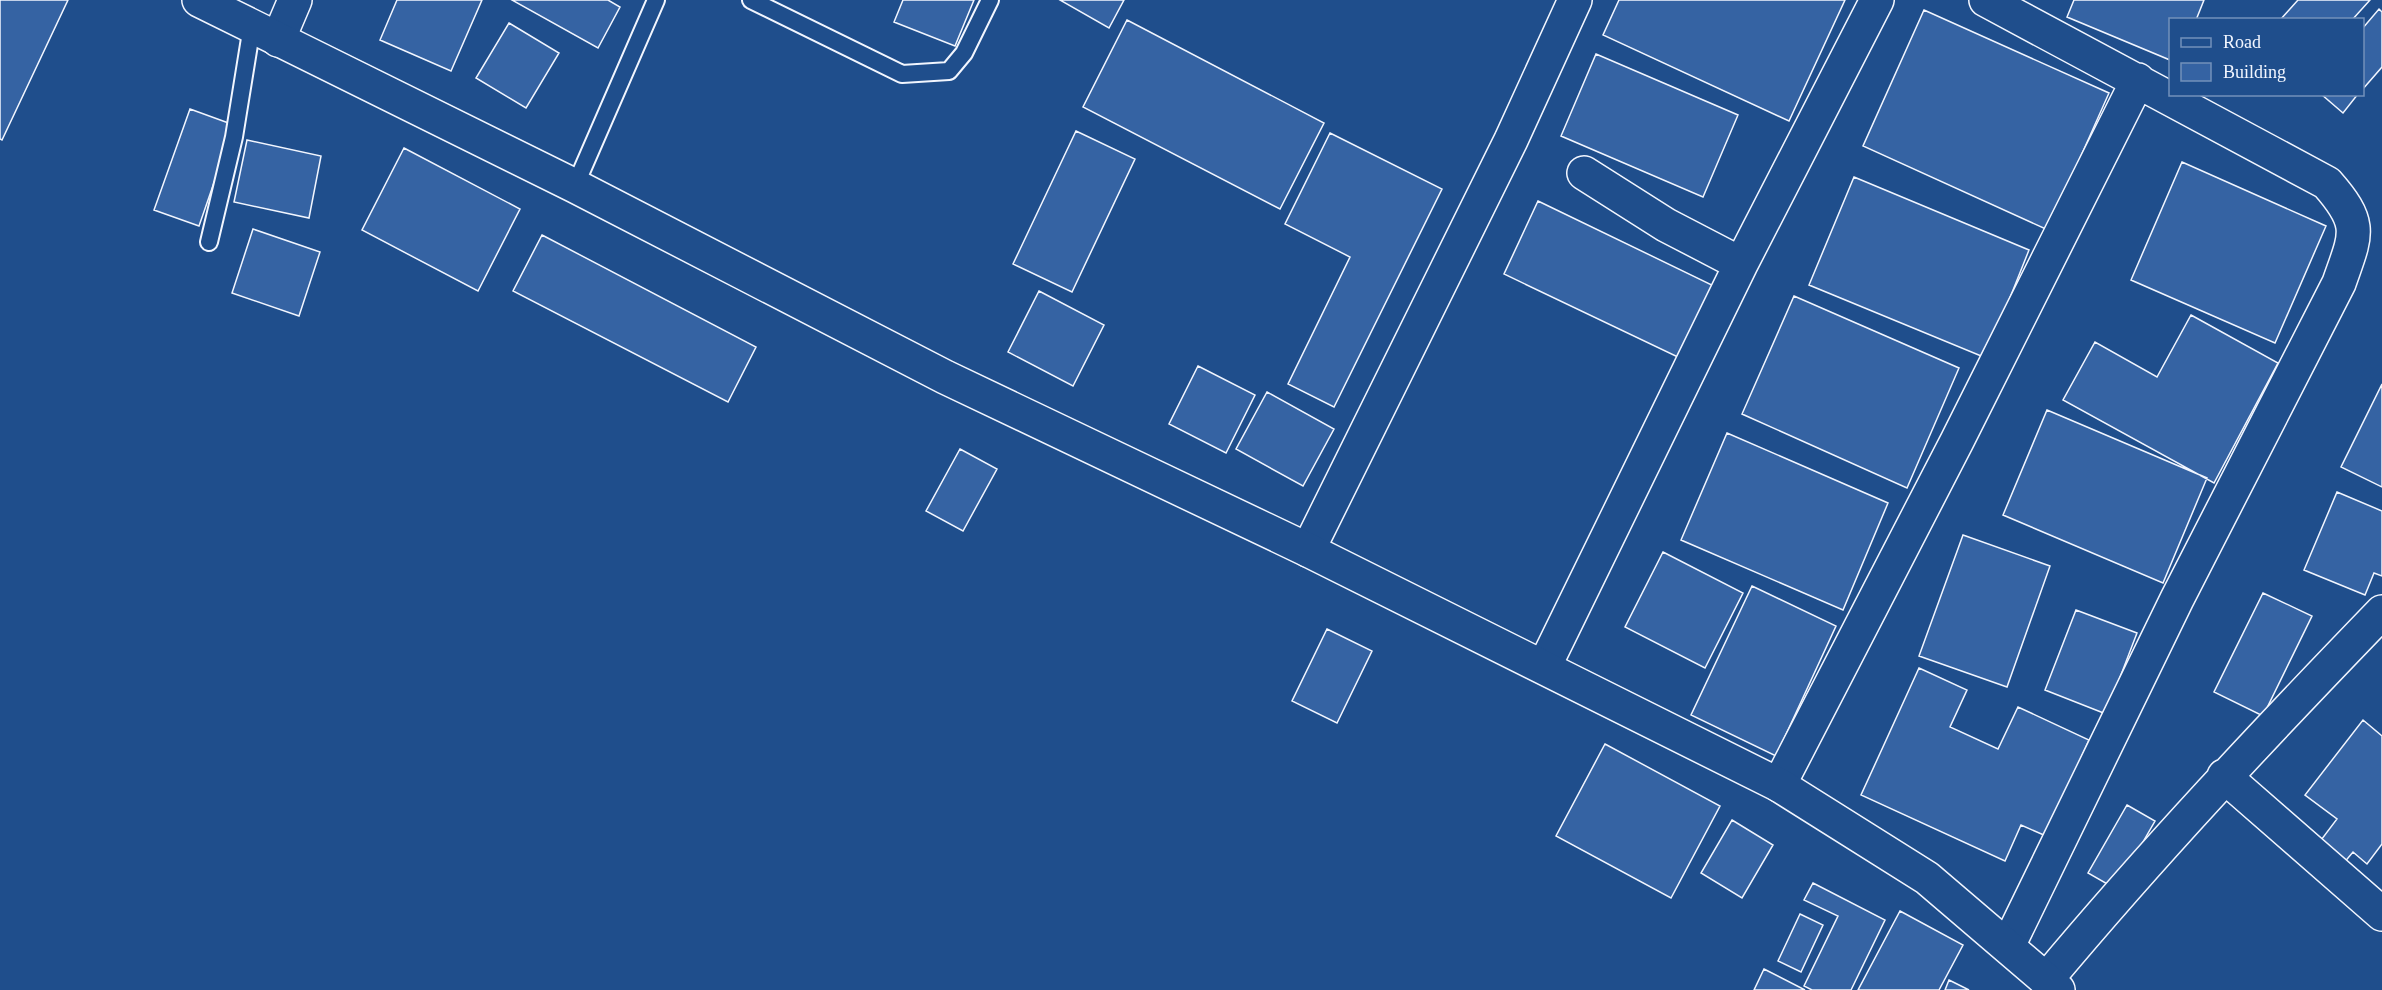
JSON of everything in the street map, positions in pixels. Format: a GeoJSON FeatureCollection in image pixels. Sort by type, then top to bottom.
{"type":"FeatureCollection","features":[{"type":"Feature","properties":{"kind":"street"},"geometry":{"type":"LineString","coordinates":[[199,0],[575,186],[945,377],[1308,550],[1779,785],[1927,878],[2052,985],[2129,881],[2224,776],[2382,612]]}},
{"type":"Feature","properties":{"kind":"street"},"geometry":{"type":"LineString","coordinates":[[265,33],[295,0]]}},
{"type":"Feature","properties":{"kind":"street"},"geometry":{"type":"LineString","coordinates":[[1308,550],[1511,140],[1575,0]]}},
{"type":"Feature","properties":{"kind":"street"},"geometry":{"type":"LineString","coordinates":[[1544,667],[1741,264],[1877,0]]}},
{"type":"Feature","properties":{"kind":"street"},"geometry":{"type":"LineString","coordinates":[[1986,0],[2327,183],[2348,206],[2355,237],[2338,283],[2177,599],[2008,946]]}},
{"type":"Feature","properties":{"kind":"street"},"geometry":{"type":"LineString","coordinates":[[1779,785],[1957,441],[2138,80]]}},
{"type":"Feature","properties":{"kind":"street"},"geometry":{"type":"LineString","coordinates":[[1584,173],[1666,225],[1741,264]]}},
{"type":"Feature","properties":{"kind":"street"},"geometry":{"type":"LineString","coordinates":[[2224,776],[2382,914]]}},
{"type":"Feature","properties":{"kind":"lane"},"geometry":{"type":"LineString","coordinates":[[575,186],[656,0]]}},
{"type":"Feature","properties":{"kind":"lane"},"geometry":{"type":"LineString","coordinates":[[751,0],[902,74],[927,75],[949,71],[964,53],[990,0]]}},
{"type":"Feature","properties":{"kind":"lane"},"geometry":{"type":"LineString","coordinates":[[209,242],[234,137],[265,33]]}},
{"type":"Feature","properties":{"kind":"building"},"geometry":{"type":"Polygon","coordinates":[[[0,0],[68,0],[2,140],[0,139],[0,0]]]}},
{"type":"Feature","properties":{"kind":"building"},"geometry":{"type":"Polygon","coordinates":[[[397,0],[482,0],[451,71],[380,40],[397,0]]]}},
{"type":"Feature","properties":{"kind":"building"},"geometry":{"type":"Polygon","coordinates":[[[512,0],[608,0],[620,7],[598,48],[512,0]]]}},
{"type":"Feature","properties":{"kind":"building"},"geometry":{"type":"Polygon","coordinates":[[[903,0],[974,0],[955,46],[894,22],[903,0]]]}},
{"type":"Feature","properties":{"kind":"building"},"geometry":{"type":"Polygon","coordinates":[[[1060,0],[1124,0],[1109,28],[1060,0]]]}},
{"type":"Feature","properties":{"kind":"building"},"geometry":{"type":"Polygon","coordinates":[[[1619,0],[1845,0],[1789,121],[1603,35],[1619,0]]]}},
{"type":"Feature","properties":{"kind":"building"},"geometry":{"type":"Polygon","coordinates":[[[2074,0],[2204,0],[2197,18],[2169,18],[2169,60],[2067,17],[2074,0]]]}},
{"type":"Feature","properties":{"kind":"building"},"geometry":{"type":"Polygon","coordinates":[[[2298,0],[2370,0],[2354,18],[2282,18],[2298,0]]]}},
{"type":"Feature","properties":{"kind":"building"},"geometry":{"type":"Polygon","coordinates":[[[2379,9],[2382,12],[2382,67],[2364,88],[2364,27],[2379,9]]]}},
{"type":"Feature","properties":{"kind":"building"},"geometry":{"type":"Polygon","coordinates":[[[1924,10],[2109,93],[2048,230],[1863,146],[1924,10]]]}},
{"type":"Feature","properties":{"kind":"building"},"geometry":{"type":"Polygon","coordinates":[[[1127,20],[1324,123],[1280,209],[1083,107],[1127,20]]]}},
{"type":"Feature","properties":{"kind":"building"},"geometry":{"type":"Polygon","coordinates":[[[509,23],[559,53],[526,108],[476,78],[509,23]]]}},
{"type":"Feature","properties":{"kind":"building"},"geometry":{"type":"Polygon","coordinates":[[[1596,54],[1738,115],[1703,197],[1561,136],[1596,54]]]}},
{"type":"Feature","properties":{"kind":"building"},"geometry":{"type":"Polygon","coordinates":[[[2323,96],[2356,96],[2343,113],[2323,96]]]}},
{"type":"Feature","properties":{"kind":"building"},"geometry":{"type":"Polygon","coordinates":[[[190,109],[234,125],[199,226],[154,210],[190,109]]]}},
{"type":"Feature","properties":{"kind":"building"},"geometry":{"type":"Polygon","coordinates":[[[1076,131],[1135,159],[1072,292],[1013,264],[1076,131]]]}},
{"type":"Feature","properties":{"kind":"building"},"geometry":{"type":"Polygon","coordinates":[[[1330,133],[1442,189],[1334,407],[1288,384],[1350,257],[1285,224],[1330,133]]]}},
{"type":"Feature","properties":{"kind":"building"},"geometry":{"type":"Polygon","coordinates":[[[247,140],[321,156],[309,218],[234,202],[247,140]]]}},
{"type":"Feature","properties":{"kind":"building"},"geometry":{"type":"Polygon","coordinates":[[[404,148],[520,209],[478,291],[362,230],[404,148]]]}},
{"type":"Feature","properties":{"kind":"building"},"geometry":{"type":"Polygon","coordinates":[[[2182,162],[2326,226],[2275,343],[2131,280],[2182,162]]]}},
{"type":"Feature","properties":{"kind":"building"},"geometry":{"type":"Polygon","coordinates":[[[1854,177],[2029,250],[1986,358],[1809,285],[1854,177]]]}},
{"type":"Feature","properties":{"kind":"building"},"geometry":{"type":"Polygon","coordinates":[[[1538,201],[1716,287],[1682,359],[1504,274],[1538,201]]]}},
{"type":"Feature","properties":{"kind":"building"},"geometry":{"type":"Polygon","coordinates":[[[253,229],[320,252],[299,316],[232,293],[253,229]]]}},
{"type":"Feature","properties":{"kind":"building"},"geometry":{"type":"Polygon","coordinates":[[[542,235],[756,347],[728,402],[513,291],[542,235]]]}},
{"type":"Feature","properties":{"kind":"building"},"geometry":{"type":"Polygon","coordinates":[[[1039,291],[1104,325],[1073,386],[1008,352],[1039,291]]]}},
{"type":"Feature","properties":{"kind":"building"},"geometry":{"type":"Polygon","coordinates":[[[1794,296],[1959,368],[1907,488],[1742,414],[1794,296]]]}},
{"type":"Feature","properties":{"kind":"building"},"geometry":{"type":"Polygon","coordinates":[[[2191,315],[2278,363],[2214,483],[2063,400],[2095,342],[2157,377],[2191,315]]]}},
{"type":"Feature","properties":{"kind":"building"},"geometry":{"type":"Polygon","coordinates":[[[1198,366],[1255,395],[1226,453],[1169,424],[1198,366]]]}},
{"type":"Feature","properties":{"kind":"building"},"geometry":{"type":"Polygon","coordinates":[[[2382,384],[2382,487],[2341,467],[2382,384]]]}},
{"type":"Feature","properties":{"kind":"building"},"geometry":{"type":"Polygon","coordinates":[[[1267,392],[1334,429],[1303,486],[1236,449],[1267,392]]]}},
{"type":"Feature","properties":{"kind":"building"},"geometry":{"type":"Polygon","coordinates":[[[2047,410],[2207,478],[2163,583],[2003,515],[2047,410]]]}},
{"type":"Feature","properties":{"kind":"building"},"geometry":{"type":"Polygon","coordinates":[[[1727,433],[1888,503],[1843,610],[1681,540],[1727,433]]]}},
{"type":"Feature","properties":{"kind":"building"},"geometry":{"type":"Polygon","coordinates":[[[960,449],[997,469],[963,531],[926,511],[960,449]]]}},
{"type":"Feature","properties":{"kind":"building"},"geometry":{"type":"Polygon","coordinates":[[[2337,492],[2382,511],[2382,576],[2374,573],[2365,595],[2304,570],[2337,492]]]}},
{"type":"Feature","properties":{"kind":"building"},"geometry":{"type":"Polygon","coordinates":[[[1963,535],[2050,566],[2007,687],[1919,656],[1963,535]]]}},
{"type":"Feature","properties":{"kind":"building"},"geometry":{"type":"Polygon","coordinates":[[[1663,552],[1743,593],[1705,668],[1625,627],[1663,552]]]}},
{"type":"Feature","properties":{"kind":"building"},"geometry":{"type":"Polygon","coordinates":[[[1752,586],[1836,626],[1776,756],[1691,715],[1752,586]]]}},
{"type":"Feature","properties":{"kind":"building"},"geometry":{"type":"Polygon","coordinates":[[[2263,593],[2312,616],[2263,716],[2214,692],[2263,593]]]}},
{"type":"Feature","properties":{"kind":"building"},"geometry":{"type":"Polygon","coordinates":[[[2076,610],[2137,633],[2106,714],[2045,690],[2076,610]]]}},
{"type":"Feature","properties":{"kind":"building"},"geometry":{"type":"Polygon","coordinates":[[[1327,629],[1372,651],[1337,723],[1292,701],[1327,629]]]}},
{"type":"Feature","properties":{"kind":"building"},"geometry":{"type":"Polygon","coordinates":[[[1919,668],[1967,690],[1950,727],[1998,749],[2018,707],[2089,740],[2046,836],[2021,825],[2005,861],[1861,795],[1919,668]]]}},
{"type":"Feature","properties":{"kind":"building"},"geometry":{"type":"Polygon","coordinates":[[[2363,720],[2382,736],[2382,844],[2367,864],[2353,852],[2343,864],[2318,844],[2337,819],[2305,795],[2363,720]]]}},
{"type":"Feature","properties":{"kind":"building"},"geometry":{"type":"Polygon","coordinates":[[[1605,744],[1720,806],[1671,898],[1556,836],[1605,744]]]}},
{"type":"Feature","properties":{"kind":"building"},"geometry":{"type":"Polygon","coordinates":[[[2127,805],[2155,821],[2116,889],[2088,873],[2127,805]]]}},
{"type":"Feature","properties":{"kind":"building"},"geometry":{"type":"Polygon","coordinates":[[[1732,820],[1773,845],[1742,898],[1701,873],[1732,820]]]}},
{"type":"Feature","properties":{"kind":"building"},"geometry":{"type":"Polygon","coordinates":[[[1813,883],[1885,920],[1851,990],[1812,990],[1804,986],[1838,916],[1804,900],[1813,883]]]}},
{"type":"Feature","properties":{"kind":"building"},"geometry":{"type":"Polygon","coordinates":[[[1900,911],[1963,945],[1939,990],[1858,990],[1900,911]]]}},
{"type":"Feature","properties":{"kind":"building"},"geometry":{"type":"Polygon","coordinates":[[[1800,914],[1823,925],[1801,972],[1778,961],[1800,914]]]}},
{"type":"Feature","properties":{"kind":"building"},"geometry":{"type":"Polygon","coordinates":[[[1764,969],[1805,990],[1754,990],[1764,969]]]}},
{"type":"Feature","properties":{"kind":"building"},"geometry":{"type":"Polygon","coordinates":[[[1949,980],[1969,990],[1945,990],[1949,980]]]}}]}
